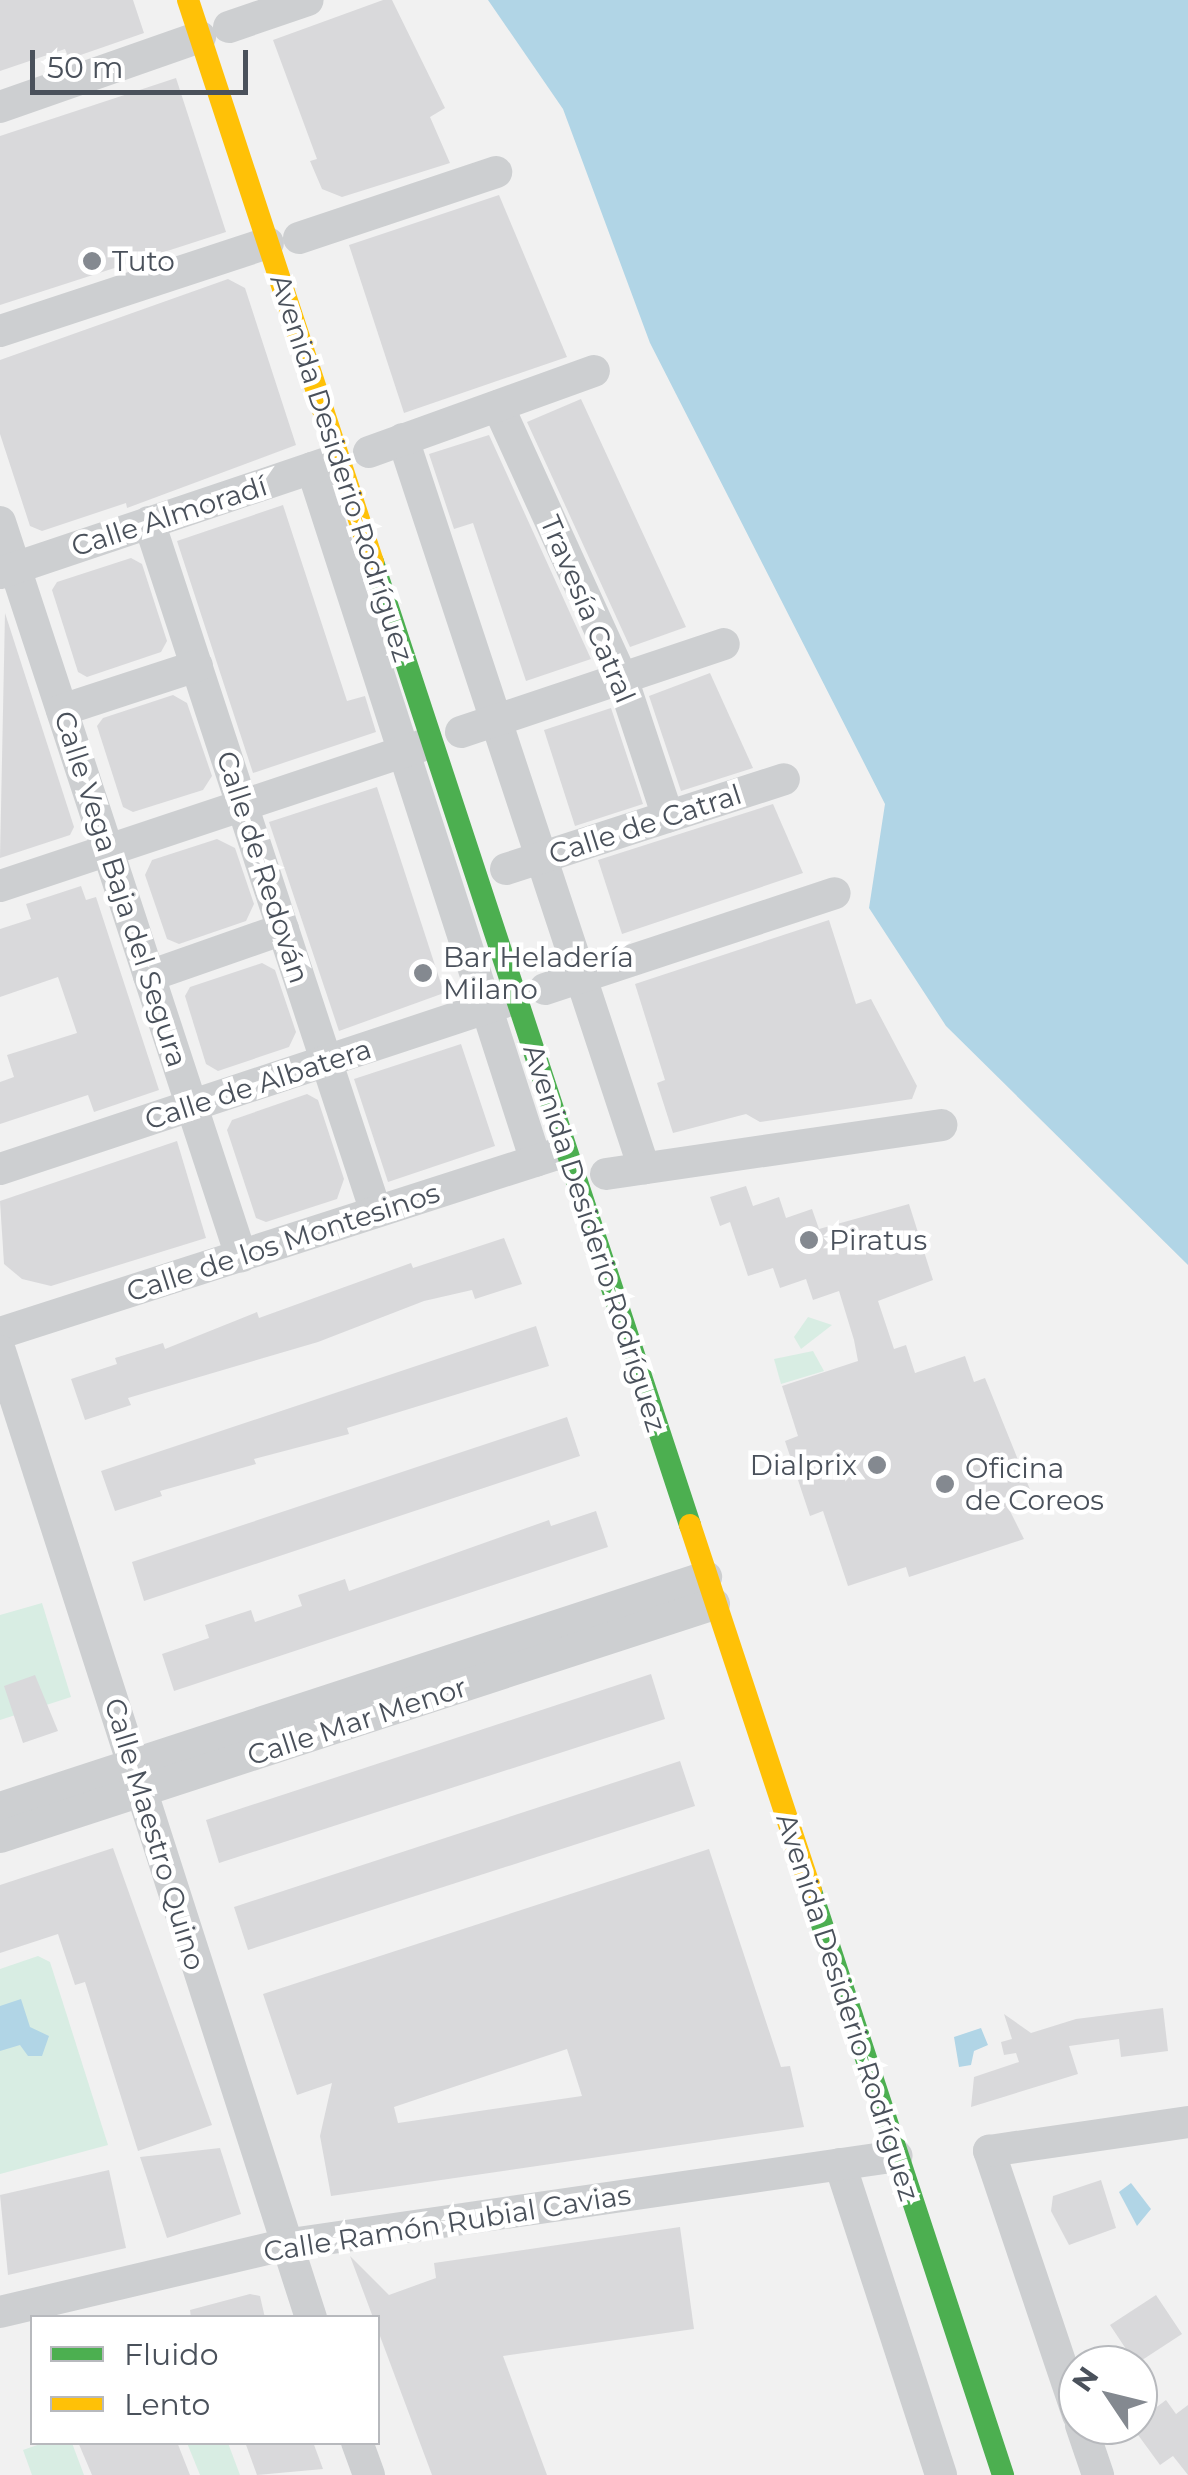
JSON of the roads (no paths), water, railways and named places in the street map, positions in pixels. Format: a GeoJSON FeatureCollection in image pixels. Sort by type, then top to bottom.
{"type":"FeatureCollection","features":[{"type":"Feature","properties":{"kind":"street","name":"Avenida Desiderio Rodríguez"},"geometry":{"type":"LineString","coordinates":[[188,0],[221,27],[291,239],[351,455],[528,995],[551,1156],[710,1590],[1003,2475]]}},
{"type":"Feature","properties":{"kind":"street"},"geometry":{"type":"LineString","coordinates":[[0,107],[221,27],[308,0]]}},
{"type":"Feature","properties":{"kind":"street"},"geometry":{"type":"LineString","coordinates":[[0,331],[496,172]]}},
{"type":"Feature","properties":{"kind":"street","name":"Calle Almoradí"},"geometry":{"type":"LineString","coordinates":[[8,570],[594,371]]}},
{"type":"Feature","properties":{"kind":"street","name":"Travesía Catral"},"geometry":{"type":"LineString","coordinates":[[498,406],[622,678],[668,817]]}},
{"type":"Feature","properties":{"kind":"street"},"geometry":{"type":"LineString","coordinates":[[403,439],[644,1168]]}},
{"type":"Feature","properties":{"kind":"street","name":"Calle Vega Baja del Segura"},"geometry":{"type":"LineString","coordinates":[[0,522],[8,570],[62,710],[241,1256]]}},
{"type":"Feature","properties":{"kind":"street","name":"Calle de Redován"},"geometry":{"type":"LineString","coordinates":[[149,522],[376,1212]]}},
{"type":"Feature","properties":{"kind":"street"},"geometry":{"type":"LineString","coordinates":[[0,886],[724,644]]}},
{"type":"Feature","properties":{"kind":"street"},"geometry":{"type":"LineString","coordinates":[[62,710],[196,666]]}},
{"type":"Feature","properties":{"kind":"street","name":"Calle de Catral"},"geometry":{"type":"LineString","coordinates":[[504,866],[541,858],[784,779]]}},
{"type":"Feature","properties":{"kind":"street","name":"Calle de Albatera"},"geometry":{"type":"LineString","coordinates":[[0,1169],[834,893]]}},
{"type":"Feature","properties":{"kind":"street"},"geometry":{"type":"LineString","coordinates":[[149,976],[283,929]]}},
{"type":"Feature","properties":{"kind":"street"},"geometry":{"type":"LineString","coordinates":[[606,1174],[942,1125]]}},
{"type":"Feature","properties":{"kind":"street","name":"Calle de los Montesinos"},"geometry":{"type":"LineString","coordinates":[[0,1334],[551,1156]]}},
{"type":"Feature","properties":{"kind":"street","name":"Calle Maestro Quino"},"geometry":{"type":"LineString","coordinates":[[0,1352],[309,2315]]}},
{"type":"Feature","properties":{"kind":"street","name":"Calle Mar Menor"},"geometry":{"type":"LineString","coordinates":[[0,1837],[137,1778],[710,1590]]}},
{"type":"Feature","properties":{"kind":"street","name":"Calle Mar Menor"},"geometry":{"type":"LineString","coordinates":[[0,1808],[137,1778]]}},
{"type":"Feature","properties":{"kind":"street"},"geometry":{"type":"LineString","coordinates":[[1058,2356],[989,2151],[1188,2122]]}},
{"type":"Feature","properties":{"kind":"street","name":"Calle Ramón Rubial Cavias"},"geometry":{"type":"LineString","coordinates":[[0,2312],[284,2245],[897,2156]]}},
{"type":"Feature","properties":{"kind":"street"},"geometry":{"type":"LineString","coordinates":[[840,2164],[942,2475]]}},
{"type":"Feature","properties":{"kind":"street"},"geometry":{"type":"LineString","coordinates":[[358,2445],[369,2475]]}},
{"type":"Feature","properties":{"kind":"street"},"geometry":{"type":"LineString","coordinates":[[1088,2445],[1098,2475]]}},
{"type":"Feature","properties":{"kind":"water"},"geometry":{"type":"Polygon","coordinates":[[[488,0],[1188,0],[1188,1265],[946,1026],[869,908],[885,804],[650,343],[563,109],[488,0]]]}},
{"type":"Feature","properties":{"kind":"water"},"geometry":{"type":"Polygon","coordinates":[[[21,1999],[30,2027],[49,2036],[42,2056],[28,2056],[20,2045],[0,2051],[0,2006],[21,1999]]]}},
{"type":"Feature","properties":{"kind":"water"},"geometry":{"type":"Polygon","coordinates":[[[981,2028],[988,2045],[974,2051],[971,2065],[959,2067],[954,2037],[981,2028]]]}},
{"type":"Feature","properties":{"kind":"water"},"geometry":{"type":"Polygon","coordinates":[[[1131,2183],[1151,2209],[1137,2226],[1119,2192],[1131,2183]]]}},
{"type":"Feature","properties":{"kind":"place","name":"Tuto"},"geometry":{"type":"Point","coordinates":[92,261]}},
{"type":"Feature","properties":{"kind":"place","name":"Bar Heladería Milano"},"geometry":{"type":"Point","coordinates":[423,973]}},
{"type":"Feature","properties":{"kind":"place","name":"Piratus"},"geometry":{"type":"Point","coordinates":[809,1240]}},
{"type":"Feature","properties":{"kind":"place","name":"Dialprix"},"geometry":{"type":"Point","coordinates":[877,1465]}},
{"type":"Feature","properties":{"kind":"place","name":"Oficina de Coreos"},"geometry":{"type":"Point","coordinates":[945,1484]}}]}
